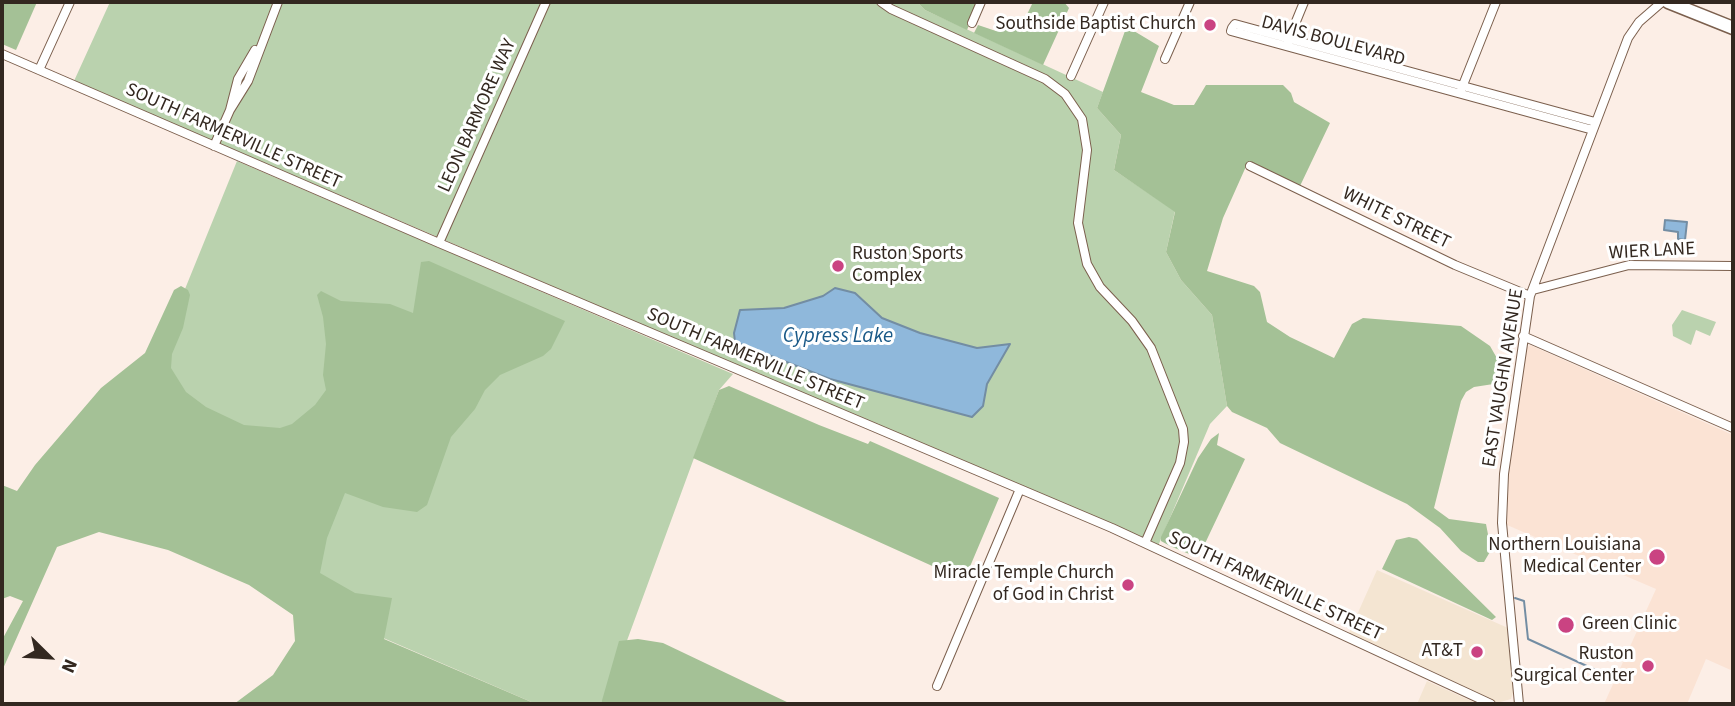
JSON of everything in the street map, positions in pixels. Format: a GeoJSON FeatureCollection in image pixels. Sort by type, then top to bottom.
{"type":"FeatureCollection","features":[{"type":"Feature","properties":{"kind":"highway"},"geometry":{"type":"LineString","coordinates":[[1668,2],[1733,27]]}},
{"type":"Feature","properties":{"kind":"street"},"geometry":{"type":"LineString","coordinates":[[39,70],[70,2]]}},
{"type":"Feature","properties":{"kind":"street"},"geometry":{"type":"LineString","coordinates":[[214,146],[230,110],[248,81],[259,45],[278,2]]}},
{"type":"Feature","properties":{"kind":"street","name":"LEON BARMORE WAY"},"geometry":{"type":"LineString","coordinates":[[439,243],[546,2]]}},
{"type":"Feature","properties":{"kind":"street"},"geometry":{"type":"LineString","coordinates":[[881,2],[912,19],[1045,79],[1065,94],[1082,119],[1087,158],[1078,223],[1087,264],[1100,287],[1151,348],[1183,429],[1184,442],[1180,463],[1145,543]]}},
{"type":"Feature","properties":{"kind":"street"},"geometry":{"type":"LineString","coordinates":[[972,23],[981,2]]}},
{"type":"Feature","properties":{"kind":"street"},"geometry":{"type":"LineString","coordinates":[[1071,76],[1104,2]]}},
{"type":"Feature","properties":{"kind":"street"},"geometry":{"type":"LineString","coordinates":[[1166,58],[1190,2]]}},
{"type":"Feature","properties":{"kind":"street"},"geometry":{"type":"LineString","coordinates":[[1287,42],[1304,2]]}},
{"type":"Feature","properties":{"kind":"street"},"geometry":{"type":"LineString","coordinates":[[1461,90],[1496,2]]}},
{"type":"Feature","properties":{"kind":"street","name":"EAST VAUGHN AVENUE"},"geometry":{"type":"LineString","coordinates":[[1520,704],[1502,523],[1504,474],[1531,293],[1628,38],[1639,22],[1661,2]]}},
{"type":"Feature","properties":{"kind":"street","name":"DAVIS BOULEVARD"},"geometry":{"type":"LineString","coordinates":[[1287,42],[1231,31],[1231,28],[1235,24],[1287,42],[1594,126]]}},
{"type":"Feature","properties":{"kind":"street","name":"SOUTH FARMERVILLE STREET"},"geometry":{"type":"LineString","coordinates":[[2,54],[1145,543],[1491,704]]}},
{"type":"Feature","properties":{"kind":"street","name":"WHITE STREET"},"geometry":{"type":"LineString","coordinates":[[1250,166],[1455,265],[1531,293]]}},
{"type":"Feature","properties":{"kind":"street","name":"WIER LANE"},"geometry":{"type":"LineString","coordinates":[[1531,293],[1629,265],[1733,266]]}},
{"type":"Feature","properties":{"kind":"street"},"geometry":{"type":"LineString","coordinates":[[1523,336],[1733,428]]}},
{"type":"Feature","properties":{"kind":"street"},"geometry":{"type":"LineString","coordinates":[[937,686],[1020,489]]}},
{"type":"Feature","properties":{"kind":"shaded area","name":"Northern Louisiana Medical Center"},"geometry":{"type":"Polygon","coordinates":[[[1530,345],[1733,435],[1733,671],[1706,659],[1687,704],[1604,704],[1656,589],[1507,525],[1509,464],[1526,349],[1530,345]]]}},
{"type":"Feature","properties":{"kind":"shaded area"},"geometry":{"type":"Polygon","coordinates":[[[1377,570],[1508,628],[1514,690],[1511,699],[1497,703],[1348,635],[1377,570]]]}},
{"type":"Feature","properties":{"kind":"shaded area"},"geometry":{"type":"Polygon","coordinates":[[[1427,681],[1478,704],[1417,704],[1427,681]]]}},
{"type":"Feature","properties":{"kind":"green space"},"geometry":{"type":"Polygon","coordinates":[[[2,2],[37,2],[16,50],[2,44],[2,2]]]}},
{"type":"Feature","properties":{"kind":"green space","name":"Ruston Sports Complex"},"geometry":{"type":"Polygon","coordinates":[[[110,2],[917,2],[925,10],[1103,92],[1097,108],[1121,135],[1114,170],[1175,211],[1166,252],[1181,280],[1212,315],[1227,406],[1210,424],[1158,546],[74,81],[110,2]]]}},
{"type":"Feature","properties":{"kind":"green space"},"geometry":{"type":"Polygon","coordinates":[[[917,2],[976,2],[977,6],[967,30],[925,10],[917,2]]]}},
{"type":"Feature","properties":{"kind":"green space"},"geometry":{"type":"Polygon","coordinates":[[[1033,2],[1064,2],[1069,8],[1043,65],[974,33],[978,25],[996,31],[1001,25],[1020,29],[1033,2]]]}},
{"type":"Feature","properties":{"kind":"green space"},"geometry":{"type":"Polygon","coordinates":[[[1125,31],[1134,31],[1159,46],[1141,92],[1174,105],[1194,105],[1206,85],[1283,85],[1291,93],[1294,102],[1330,123],[1300,186],[1248,162],[1223,218],[1207,271],[1254,286],[1260,292],[1267,322],[1290,337],[1334,358],[1352,324],[1363,318],[1461,326],[1490,346],[1498,360],[1500,383],[1474,387],[1466,392],[1461,401],[1434,508],[1449,519],[1486,524],[1491,550],[1484,562],[1478,562],[1461,551],[1440,528],[1407,504],[1280,443],[1267,428],[1232,412],[1227,406],[1212,315],[1181,280],[1166,252],[1175,212],[1114,170],[1121,135],[1097,108],[1125,31]]]}},
{"type":"Feature","properties":{"kind":"green space"},"geometry":{"type":"Polygon","coordinates":[[[237,161],[733,374],[719,390],[607,695],[600,704],[536,704],[94,513],[237,161]]]}},
{"type":"Feature","properties":{"kind":"green space"},"geometry":{"type":"Polygon","coordinates":[[[429,261],[565,321],[551,349],[543,356],[500,375],[485,390],[475,409],[451,437],[427,505],[417,512],[383,507],[345,493],[327,538],[320,573],[355,593],[392,598],[384,639],[536,704],[234,704],[273,675],[295,641],[293,615],[249,585],[168,550],[99,532],[57,547],[2,671],[2,640],[23,601],[10,596],[2,599],[2,485],[17,491],[35,465],[101,388],[145,353],[174,290],[181,286],[188,290],[190,295],[183,328],[172,354],[171,368],[186,392],[206,407],[244,425],[280,428],[292,424],[315,405],[326,390],[323,375],[326,344],[317,295],[321,291],[341,301],[390,304],[413,313],[421,262],[429,261]]]}},
{"type":"Feature","properties":{"kind":"green space"},"geometry":{"type":"Polygon","coordinates":[[[1682,310],[1716,322],[1710,336],[1696,330],[1691,345],[1673,336],[1672,325],[1682,310]]]}},
{"type":"Feature","properties":{"kind":"green space"},"geometry":{"type":"Polygon","coordinates":[[[729,386],[819,425],[868,444],[870,441],[999,498],[966,576],[950,574],[693,458],[719,390],[729,386]]]}},
{"type":"Feature","properties":{"kind":"green space"},"geometry":{"type":"Polygon","coordinates":[[[1219,433],[1217,445],[1245,459],[1200,554],[1194,556],[1161,541],[1161,537],[1198,458],[1211,439],[1219,433]]]}},
{"type":"Feature","properties":{"kind":"green space"},"geometry":{"type":"Polygon","coordinates":[[[1409,537],[1417,539],[1496,617],[1492,620],[1382,569],[1396,540],[1409,537]]]}},
{"type":"Feature","properties":{"kind":"green space"},"geometry":{"type":"Polygon","coordinates":[[[638,639],[663,643],[791,704],[601,704],[619,641],[638,639]]]}},
{"type":"Feature","properties":{"kind":"water"},"geometry":{"type":"Polygon","coordinates":[[[1665,220],[1687,222],[1685,240],[1678,239],[1678,232],[1664,230],[1665,220]]]}},
{"type":"Feature","properties":{"kind":"water","name":"Cypress Lake"},"geometry":{"type":"Polygon","coordinates":[[[835,288],[855,293],[882,318],[920,333],[977,348],[1010,344],[987,384],[983,406],[972,417],[830,379],[735,342],[734,333],[740,310],[784,308],[823,296],[835,288]]]}},
{"type":"Feature","properties":{"kind":"waterway"},"geometry":{"type":"LineString","coordinates":[[1515,598],[1524,601],[1528,639],[1602,673]]}},
{"type":"Feature","properties":{"kind":"place","name":"Southside Baptist Church"},"geometry":{"type":"Point","coordinates":[1210,25]}},
{"type":"Feature","properties":{"kind":"place","name":"Ruston Sports Complex"},"geometry":{"type":"Point","coordinates":[838,266]}},
{"type":"Feature","properties":{"kind":"place","name":"Northern Louisiana Medical Center"},"geometry":{"type":"Point","coordinates":[1657,557]}},
{"type":"Feature","properties":{"kind":"place","name":"Miracle Temple Church of God in Christ"},"geometry":{"type":"Point","coordinates":[1128,585]}},
{"type":"Feature","properties":{"kind":"place","name":"Green Clinic"},"geometry":{"type":"Point","coordinates":[1566,625]}},
{"type":"Feature","properties":{"kind":"place","name":"AT&T"},"geometry":{"type":"Point","coordinates":[1477,652]}},
{"type":"Feature","properties":{"kind":"place","name":"Ruston Surgical Center"},"geometry":{"type":"Point","coordinates":[1648,666]}}]}
